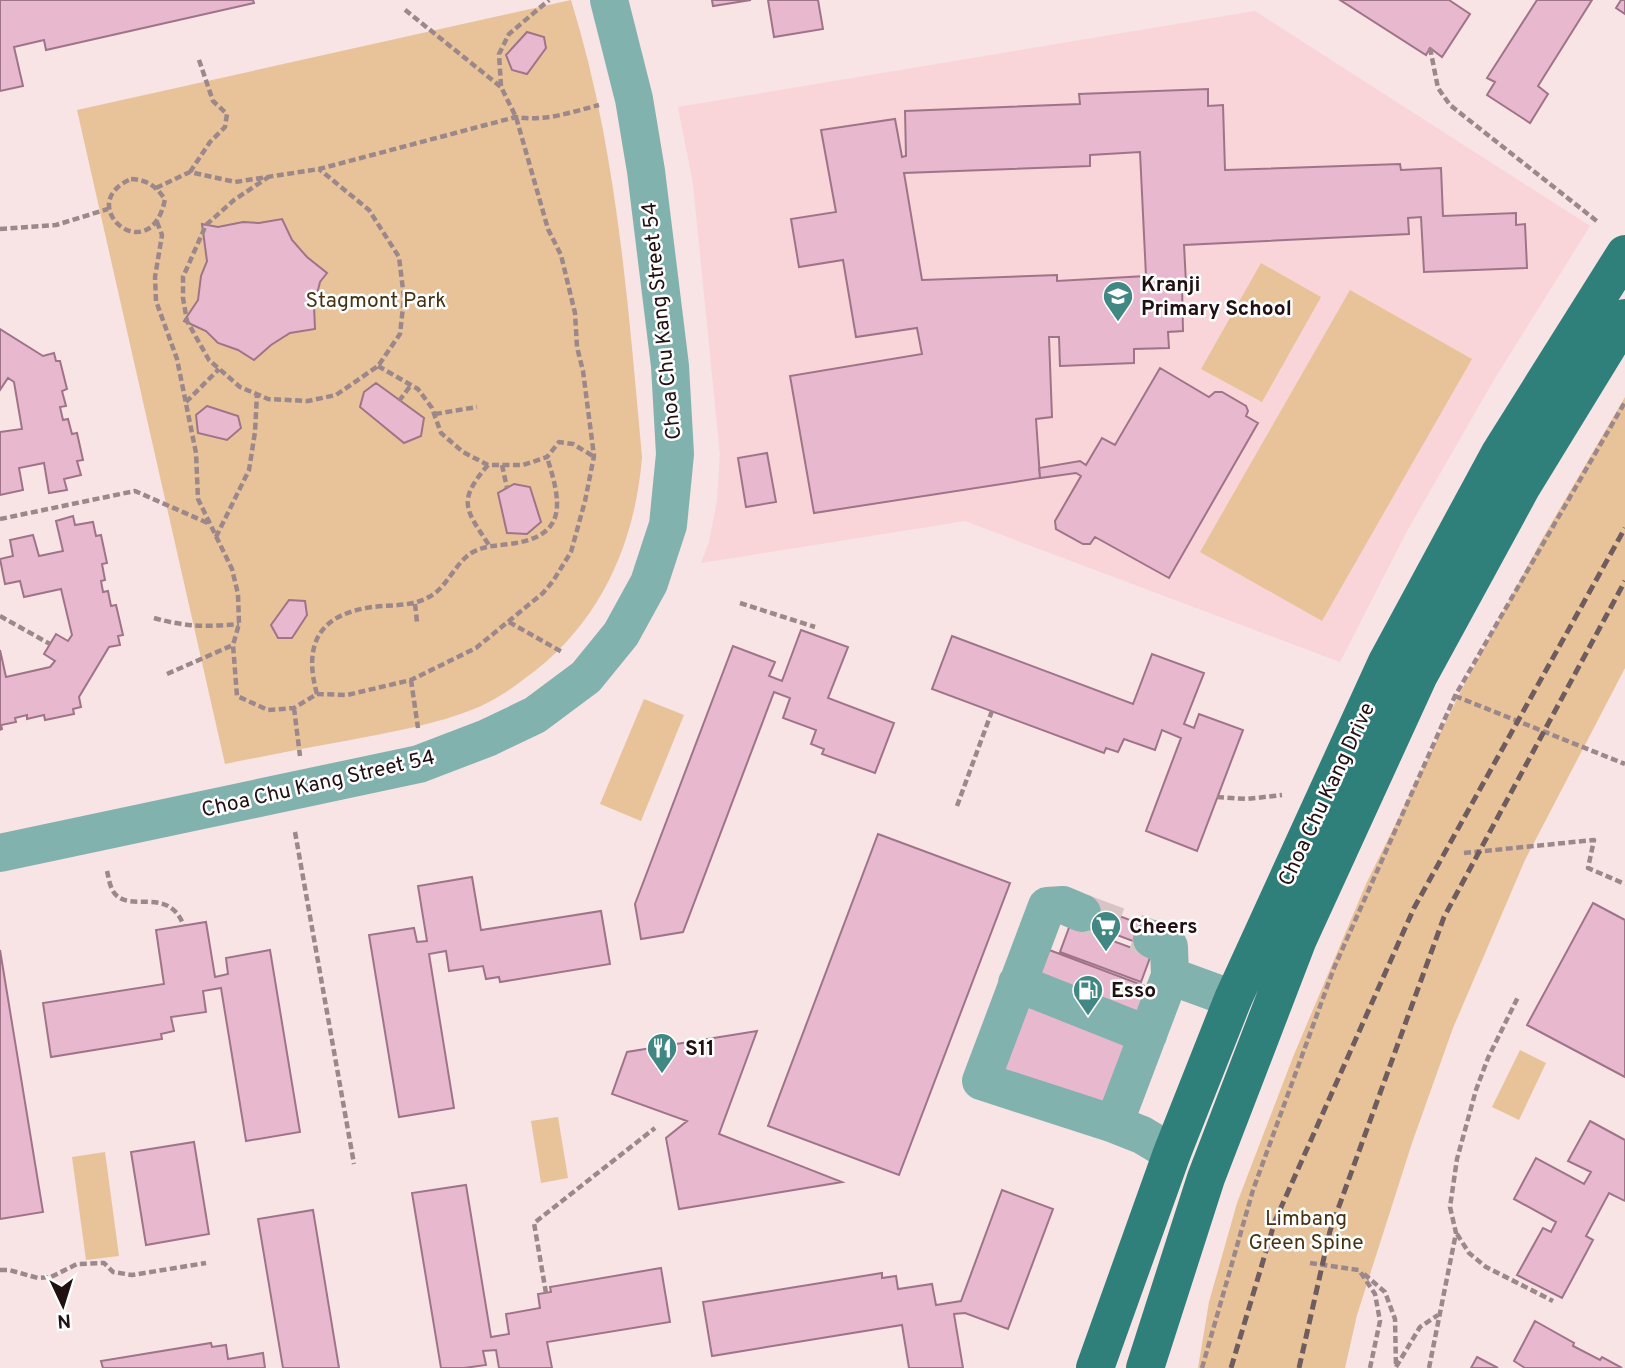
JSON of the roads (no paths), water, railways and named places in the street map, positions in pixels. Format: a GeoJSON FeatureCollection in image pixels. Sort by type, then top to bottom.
{"type":"FeatureCollection","features":[{"type":"Feature","properties":{"kind":"main road","name":"Choa Chu Kang Drive"},"geometry":{"type":"LineString","coordinates":[[1095,1368],[1172,1153],[1233,999],[1387,662],[1500,453],[1625,254]]}},
{"type":"Feature","properties":{"kind":"main road","name":"Choa Chu Kang Drive"},"geometry":{"type":"LineString","coordinates":[[1145,1368],[1206,1178],[1304,927],[1418,677],[1522,486],[1625,318]]}},
{"type":"Feature","properties":{"kind":"street","name":"Choa Chu Kang Street 54"},"geometry":{"type":"LineString","coordinates":[[0,853],[295,767],[419,764],[487,738],[536,715],[586,677],[621,634],[649,583],[668,525],[674,466],[670,366],[638,123],[608,0]]}},
{"type":"Feature","properties":{"kind":"street"},"geometry":{"type":"LineString","coordinates":[[1082,913],[1063,905],[1047,906],[981,1081],[1114,1124],[1142,1135],[1172,1153]]}},
{"type":"Feature","properties":{"kind":"street"},"geometry":{"type":"LineString","coordinates":[[1114,1124],[1170,976],[1169,947],[1152,939]]}},
{"type":"Feature","properties":{"kind":"street"},"geometry":{"type":"LineString","coordinates":[[1170,976],[1233,999]]}},
{"type":"Feature","properties":{"kind":"street"},"geometry":{"type":"LineString","coordinates":[[1017,983],[1148,1035]]}},
{"type":"Feature","properties":{"kind":"tunnel"},"geometry":{"type":"LineString","coordinates":[[1082,913],[1152,939]]}},
{"type":"Feature","properties":{"kind":"railway"},"geometry":{"type":"LineString","coordinates":[[1231,1368],[1275,1221],[1414,908],[1625,528]]}},
{"type":"Feature","properties":{"kind":"railway"},"geometry":{"type":"LineString","coordinates":[[1299,1368],[1330,1231],[1444,917],[1625,581]]}},
{"type":"Feature","properties":{"kind":"place","name":"Kranji Primary School"},"geometry":{"type":"Point","coordinates":[1118,323]}},
{"type":"Feature","properties":{"kind":"place","name":"Cheers"},"geometry":{"type":"Point","coordinates":[1106,953]}},
{"type":"Feature","properties":{"kind":"place","name":"Esso"},"geometry":{"type":"Point","coordinates":[1088,1017]}},
{"type":"Feature","properties":{"kind":"place","name":"S11"},"geometry":{"type":"Point","coordinates":[662,1075]}},
{"type":"Feature","properties":{"kind":"park label","name":"Stagmont Park"},"geometry":{"type":"Point","coordinates":[376,300]}},
{"type":"Feature","properties":{"kind":"park label","name":"Limbang Green Spine"},"geometry":{"type":"Point","coordinates":[1306,1230]}}]}
